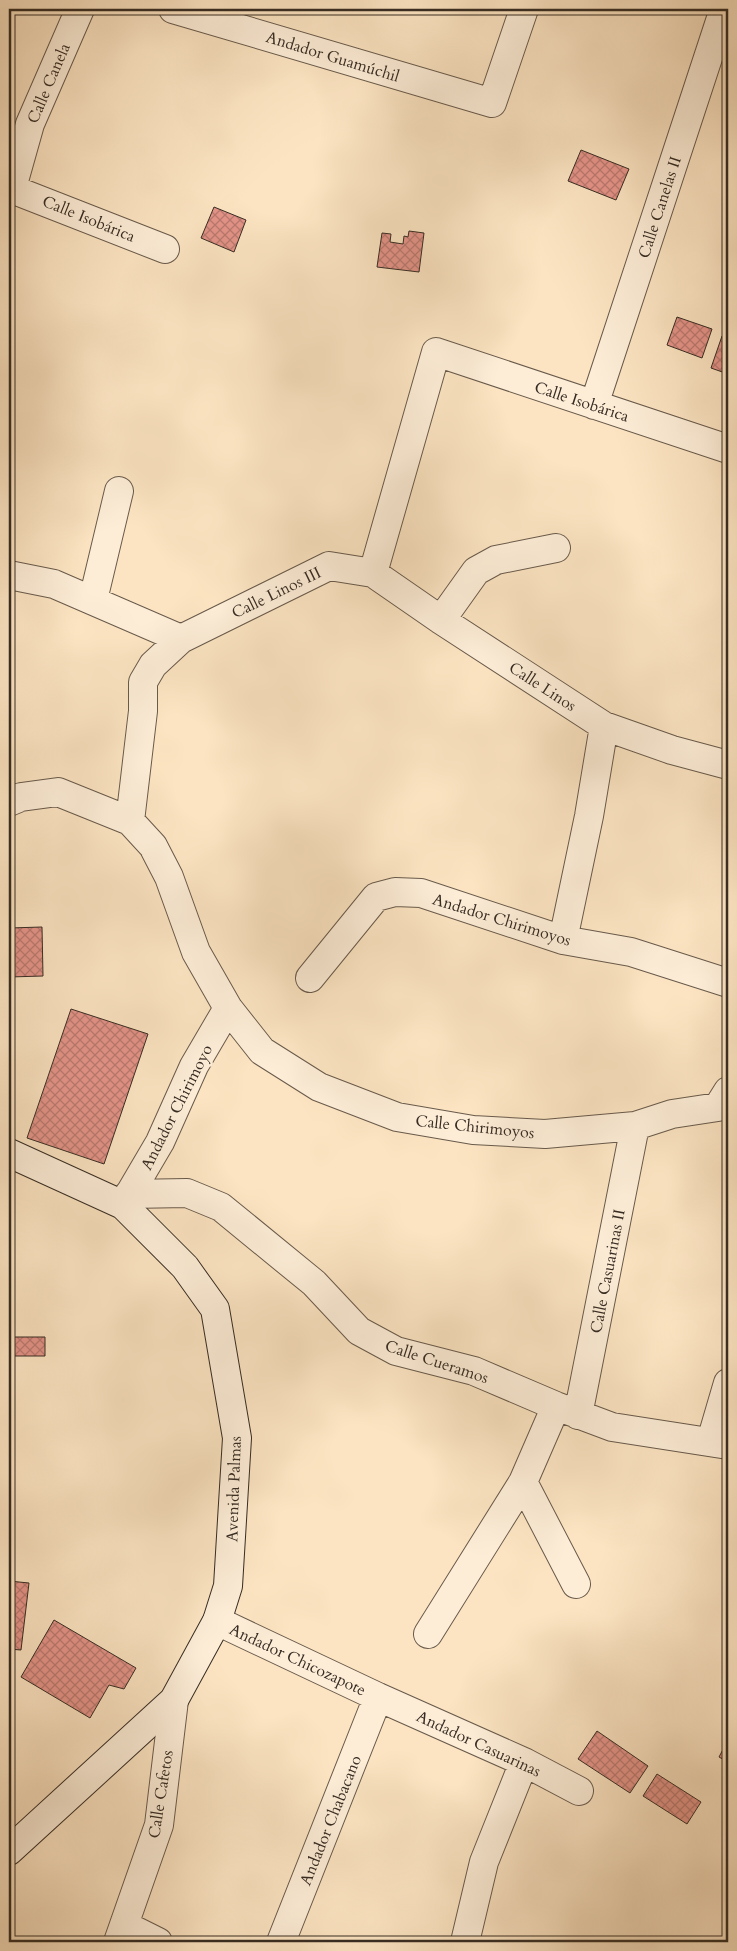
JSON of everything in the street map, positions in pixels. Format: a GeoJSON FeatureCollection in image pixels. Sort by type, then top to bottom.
{"type":"FeatureCollection","features":[{"type":"Feature","properties":{"kind":"street","name":"Calle Canela"},"geometry":{"type":"LineString","coordinates":[[11,188],[30,124],[80,9]]}},
{"type":"Feature","properties":{"kind":"street","name":"Andador Guamúchil"},"geometry":{"type":"LineString","coordinates":[[173,9],[492,103],[524,9]]}},
{"type":"Feature","properties":{"kind":"street","name":"Calle Canelas II"},"geometry":{"type":"LineString","coordinates":[[594,405],[724,9]]}},
{"type":"Feature","properties":{"kind":"street","name":"Calle Isobárica"},"geometry":{"type":"LineString","coordinates":[[11,188],[165,249]]}},
{"type":"Feature","properties":{"kind":"street","name":"Calle Isobárica"},"geometry":{"type":"LineString","coordinates":[[373,573],[436,352],[728,449]]}},
{"type":"Feature","properties":{"kind":"street"},"geometry":{"type":"LineString","coordinates":[[93,600],[119,491]]}},
{"type":"Feature","properties":{"kind":"street"},"geometry":{"type":"LineString","coordinates":[[441,620],[476,570],[496,560],[556,548]]}},
{"type":"Feature","properties":{"kind":"street","name":"Calle Linos III"},"geometry":{"type":"LineString","coordinates":[[130,821],[144,711],[143,682],[152,665],[181,639],[329,566],[373,573]]}},
{"type":"Feature","properties":{"kind":"street","name":"Calle Linos"},"geometry":{"type":"LineString","coordinates":[[373,573],[441,620],[604,726],[672,750],[728,765]]}},
{"type":"Feature","properties":{"kind":"street"},"geometry":{"type":"LineString","coordinates":[[9,574],[54,584],[181,639]]}},
{"type":"Feature","properties":{"kind":"street"},"geometry":{"type":"LineString","coordinates":[[562,940],[589,816],[604,726]]}},
{"type":"Feature","properties":{"kind":"street","name":"Calle Chirimoyos"},"geometry":{"type":"LineString","coordinates":[[9,802],[22,797],[58,792],[130,821],[152,846],[169,877],[196,952],[228,1008],[262,1051],[319,1087],[396,1117],[473,1130],[545,1134],[635,1126],[672,1114],[725,1103]]}},
{"type":"Feature","properties":{"kind":"street","name":"Andador Chirimoyos"},"geometry":{"type":"LineString","coordinates":[[310,978],[376,898],[395,892],[421,893],[562,940],[630,952],[728,982]]}},
{"type":"Feature","properties":{"kind":"street","name":"Andador Chirimoyo"},"geometry":{"type":"LineString","coordinates":[[126,1200],[160,1142],[194,1066],[228,1008]]}},
{"type":"Feature","properties":{"kind":"street","name":"Calle Casuarinas II"},"geometry":{"type":"LineString","coordinates":[[428,1634],[567,1411],[635,1126]]}},
{"type":"Feature","properties":{"kind":"street","name":"Avenida Palmas"},"geometry":{"type":"LineString","coordinates":[[9,1153],[126,1200],[185,1267],[215,1309],[237,1438],[228,1586],[217,1621],[174,1700],[9,1851]]}},
{"type":"Feature","properties":{"kind":"street","name":"Calle Cueramos"},"geometry":{"type":"LineString","coordinates":[[126,1200],[187,1193],[222,1207],[314,1283],[359,1331],[396,1351],[474,1371],[567,1411],[612,1427],[720,1443]]}},
{"type":"Feature","properties":{"kind":"street"},"geometry":{"type":"LineString","coordinates":[[720,1443],[728,1383]]}},
{"type":"Feature","properties":{"kind":"street"},"geometry":{"type":"LineString","coordinates":[[523,1482],[576,1584]]}},
{"type":"Feature","properties":{"kind":"street","name":"Andador Chicozapote"},"geometry":{"type":"LineString","coordinates":[[217,1621],[378,1697]]}},
{"type":"Feature","properties":{"kind":"street","name":"Andador Casuarinas"},"geometry":{"type":"LineString","coordinates":[[378,1697],[524,1762],[579,1791]]}},
{"type":"Feature","properties":{"kind":"street","name":"Andador Chabacano"},"geometry":{"type":"LineString","coordinates":[[281,1942],[378,1697]]}},
{"type":"Feature","properties":{"kind":"street","name":"Calle Cafetos"},"geometry":{"type":"LineString","coordinates":[[121,1934],[159,1825],[174,1700]]}},
{"type":"Feature","properties":{"kind":"street"},"geometry":{"type":"LineString","coordinates":[[465,1942],[484,1862],[524,1762]]}},
{"type":"Feature","properties":{"kind":"street"},"geometry":{"type":"LineString","coordinates":[[121,1934],[158,1942]]}},
{"type":"Feature","properties":{"kind":"building"},"geometry":{"type":"Polygon","coordinates":[[[581,150],[629,169],[616,200],[568,181],[581,150]]]}},
{"type":"Feature","properties":{"kind":"building"},"geometry":{"type":"Polygon","coordinates":[[[214,207],[246,220],[234,252],[201,238],[214,207]]]}},
{"type":"Feature","properties":{"kind":"building"},"geometry":{"type":"Polygon","coordinates":[[[409,231],[424,233],[419,272],[377,267],[382,233],[391,234],[390,242],[403,244],[404,236],[408,237],[409,231]]]}},
{"type":"Feature","properties":{"kind":"building"},"geometry":{"type":"Polygon","coordinates":[[[677,317],[712,329],[702,358],[667,345],[677,317]]]}},
{"type":"Feature","properties":{"kind":"building"},"geometry":{"type":"Polygon","coordinates":[[[722,336],[728,339],[728,374],[711,368],[722,336]]]}},
{"type":"Feature","properties":{"kind":"building"},"geometry":{"type":"Polygon","coordinates":[[[42,927],[43,976],[9,977],[9,928],[42,927]]]}},
{"type":"Feature","properties":{"kind":"building"},"geometry":{"type":"Polygon","coordinates":[[[71,1009],[148,1034],[104,1164],[27,1138],[71,1009]]]}},
{"type":"Feature","properties":{"kind":"building"},"geometry":{"type":"Polygon","coordinates":[[[9,1337],[45,1337],[45,1356],[9,1356],[9,1337]]]}},
{"type":"Feature","properties":{"kind":"building"},"geometry":{"type":"Polygon","coordinates":[[[9,1581],[29,1583],[21,1650],[9,1649],[9,1581]]]}},
{"type":"Feature","properties":{"kind":"building"},"geometry":{"type":"Polygon","coordinates":[[[54,1620],[136,1668],[124,1689],[109,1685],[90,1718],[21,1677],[54,1620]]]}},
{"type":"Feature","properties":{"kind":"building"},"geometry":{"type":"Polygon","coordinates":[[[597,1731],[648,1766],[630,1793],[578,1759],[597,1731]]]}},
{"type":"Feature","properties":{"kind":"building"},"geometry":{"type":"Polygon","coordinates":[[[728,1740],[728,1762],[719,1757],[728,1740]]]}},
{"type":"Feature","properties":{"kind":"building"},"geometry":{"type":"Polygon","coordinates":[[[657,1774],[701,1802],[687,1824],[643,1796],[657,1774]]]}}]}
